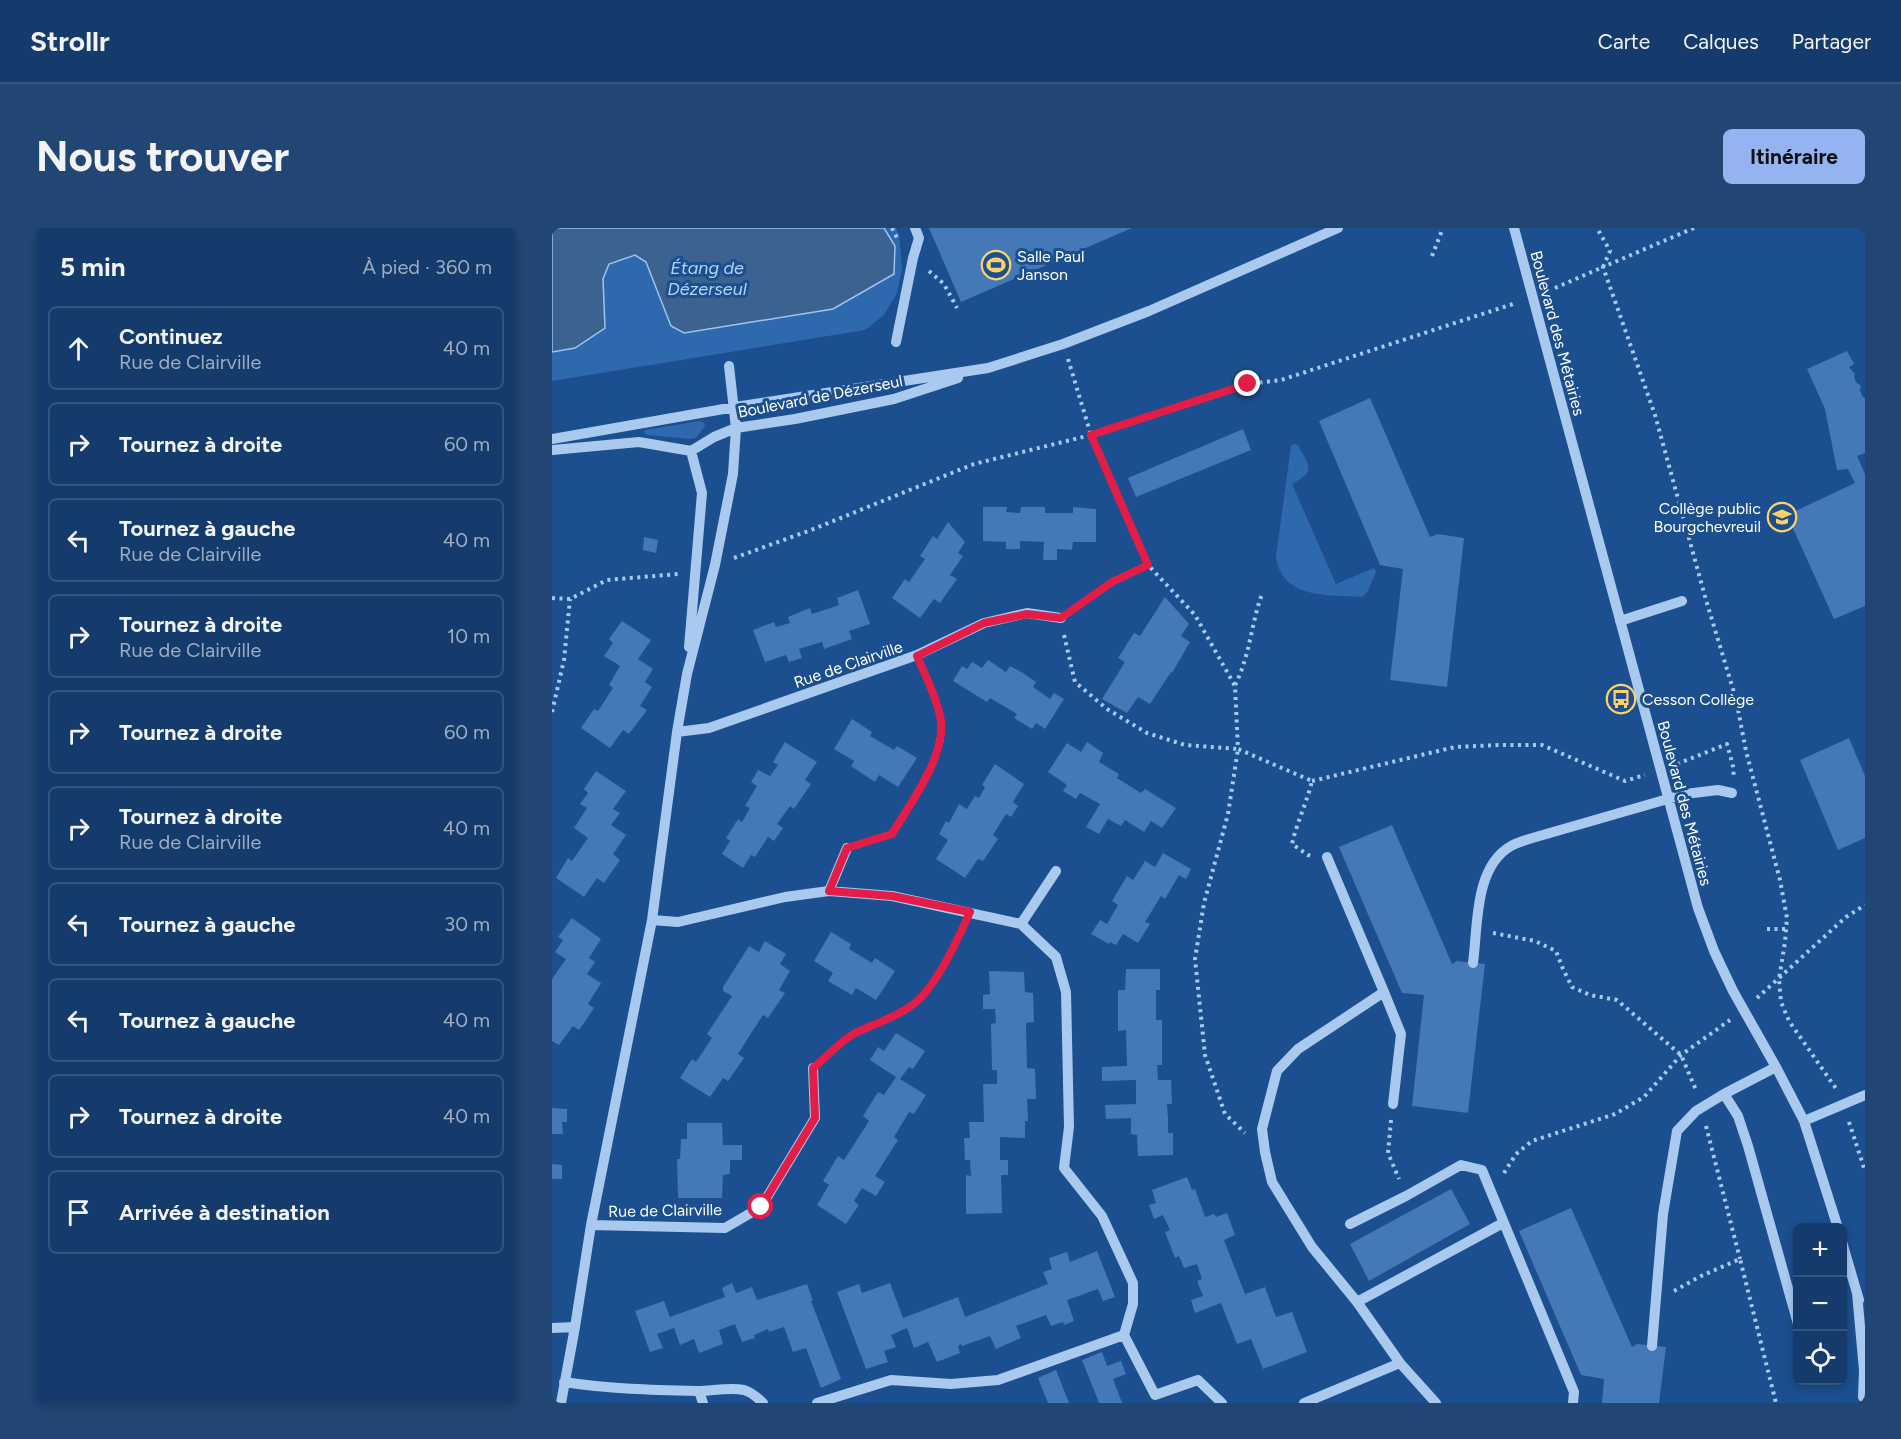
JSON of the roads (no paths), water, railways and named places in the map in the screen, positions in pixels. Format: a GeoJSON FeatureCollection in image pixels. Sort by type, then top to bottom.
{"type":"FeatureCollection","features":[{"type":"Feature","properties":{"kind":"street"},"geometry":{"type":"LineString","coordinates":[[896,342],[919,238],[915,228]]}},
{"type":"Feature","properties":{"kind":"street","name":"Boulevard de Dézerseul"},"geometry":{"type":"LineString","coordinates":[[691,451],[714,436],[736,428],[894,399],[1063,344],[1160,306],[1338,228]]}},
{"type":"Feature","properties":{"kind":"street","name":"Boulevard des Métairies"},"geometry":{"type":"LineString","coordinates":[[1514,228],[1698,908],[1714,951],[1743,1010],[1804,1121],[1837,1223]]}},
{"type":"Feature","properties":{"kind":"street","name":"Rue de Clairville"},"geometry":{"type":"LineString","coordinates":[[561,1403],[591,1225],[652,920],[687,674],[715,565],[733,474],[736,428],[729,366]]}},
{"type":"Feature","properties":{"kind":"street","name":"Boulevard de Dézerseul"},"geometry":{"type":"LineString","coordinates":[[552,439],[735,407],[988,368]]}},
{"type":"Feature","properties":{"kind":"street"},"geometry":{"type":"LineString","coordinates":[[552,450],[639,442],[691,451]]}},
{"type":"Feature","properties":{"kind":"street","name":"Rue de Clairville"},"geometry":{"type":"LineString","coordinates":[[687,674],[702,493],[691,451]]}},
{"type":"Feature","properties":{"kind":"street"},"geometry":{"type":"LineString","coordinates":[[1620,621],[1682,601]]}},
{"type":"Feature","properties":{"kind":"street","name":"Rue de Clairville"},"geometry":{"type":"LineString","coordinates":[[677,732],[709,728],[917,656],[984,623],[1027,614],[1061,618]]}},
{"type":"Feature","properties":{"kind":"street"},"geometry":{"type":"LineString","coordinates":[[1473,963],[1480,899],[1486,874],[1498,857],[1510,846],[1529,838],[1685,794],[1718,790],[1732,793]]}},
{"type":"Feature","properties":{"kind":"street"},"geometry":{"type":"LineString","coordinates":[[829,891],[847,848]]}},
{"type":"Feature","properties":{"kind":"street"},"geometry":{"type":"LineString","coordinates":[[1327,857],[1401,1034],[1393,1104]]}},
{"type":"Feature","properties":{"kind":"street"},"geometry":{"type":"LineString","coordinates":[[1021,924],[1056,871]]}},
{"type":"Feature","properties":{"kind":"street"},"geometry":{"type":"LineString","coordinates":[[652,920],[678,922],[785,897],[829,891],[892,896],[1021,924],[1056,957],[1066,992],[1069,1127],[1064,1168],[1102,1216],[1133,1283],[1133,1305],[1124,1335],[1155,1395],[1198,1380],[1222,1403]]}},
{"type":"Feature","properties":{"kind":"street"},"geometry":{"type":"LineString","coordinates":[[1384,992],[1298,1049],[1277,1071],[1262,1129],[1272,1182],[1286,1207],[1312,1247],[1357,1302],[1400,1363],[1436,1403]]}},
{"type":"Feature","properties":{"kind":"street"},"geometry":{"type":"LineString","coordinates":[[1652,1346],[1663,1214],[1677,1131],[1701,1108],[1776,1067]]}},
{"type":"Feature","properties":{"kind":"street","name":"Rue de Clairville"},"geometry":{"type":"LineString","coordinates":[[591,1225],[725,1228],[761,1207],[815,1118],[813,1068]]}},
{"type":"Feature","properties":{"kind":"street"},"geometry":{"type":"LineString","coordinates":[[1724,1094],[1738,1116],[1748,1146],[1793,1309]]}},
{"type":"Feature","properties":{"kind":"street"},"geometry":{"type":"LineString","coordinates":[[1804,1121],[1865,1095]]}},
{"type":"Feature","properties":{"kind":"street"},"geometry":{"type":"LineString","coordinates":[[1350,1224],[1461,1166],[1482,1170],[1574,1392],[1573,1403]]}},
{"type":"Feature","properties":{"kind":"street"},"geometry":{"type":"LineString","coordinates":[[1357,1302],[1503,1222]]}},
{"type":"Feature","properties":{"kind":"street"},"geometry":{"type":"LineString","coordinates":[[1847,1259],[1865,1312]]}},
{"type":"Feature","properties":{"kind":"street"},"geometry":{"type":"LineString","coordinates":[[1857,1293],[1864,1371],[1861,1399]]}},
{"type":"Feature","properties":{"kind":"street"},"geometry":{"type":"LineString","coordinates":[[552,1328],[575,1328]]}},
{"type":"Feature","properties":{"kind":"street"},"geometry":{"type":"LineString","coordinates":[[817,1403],[891,1380],[951,1384],[998,1380],[1124,1335]]}},
{"type":"Feature","properties":{"kind":"street"},"geometry":{"type":"LineString","coordinates":[[1304,1403],[1400,1363]]}},
{"type":"Feature","properties":{"kind":"street"},"geometry":{"type":"LineString","coordinates":[[564,1383],[699,1391],[746,1390],[762,1403]]}},
{"type":"Feature","properties":{"kind":"street"},"geometry":{"type":"LineString","coordinates":[[699,1391],[703,1403]]}},
{"type":"Feature","properties":{"kind":"water","name":"Étang de Dézerseul"},"geometry":{"type":"Polygon","coordinates":[[[552,228],[884,228],[895,246],[894,274],[833,309],[684,333],[671,326],[646,262],[635,255],[609,264],[603,279],[605,328],[575,348],[552,352],[552,228]]]}},
{"type":"Feature","properties":{"kind":"place","name":"Salle Paul Janson"},"geometry":{"type":"Point","coordinates":[996,265]}},
{"type":"Feature","properties":{"kind":"place","name":"Collège public Bourgchevreuil"},"geometry":{"type":"Point","coordinates":[1782,517]}},
{"type":"Feature","properties":{"kind":"place","name":"Cesson Collège"},"geometry":{"type":"Point","coordinates":[1621,699]}}]}
